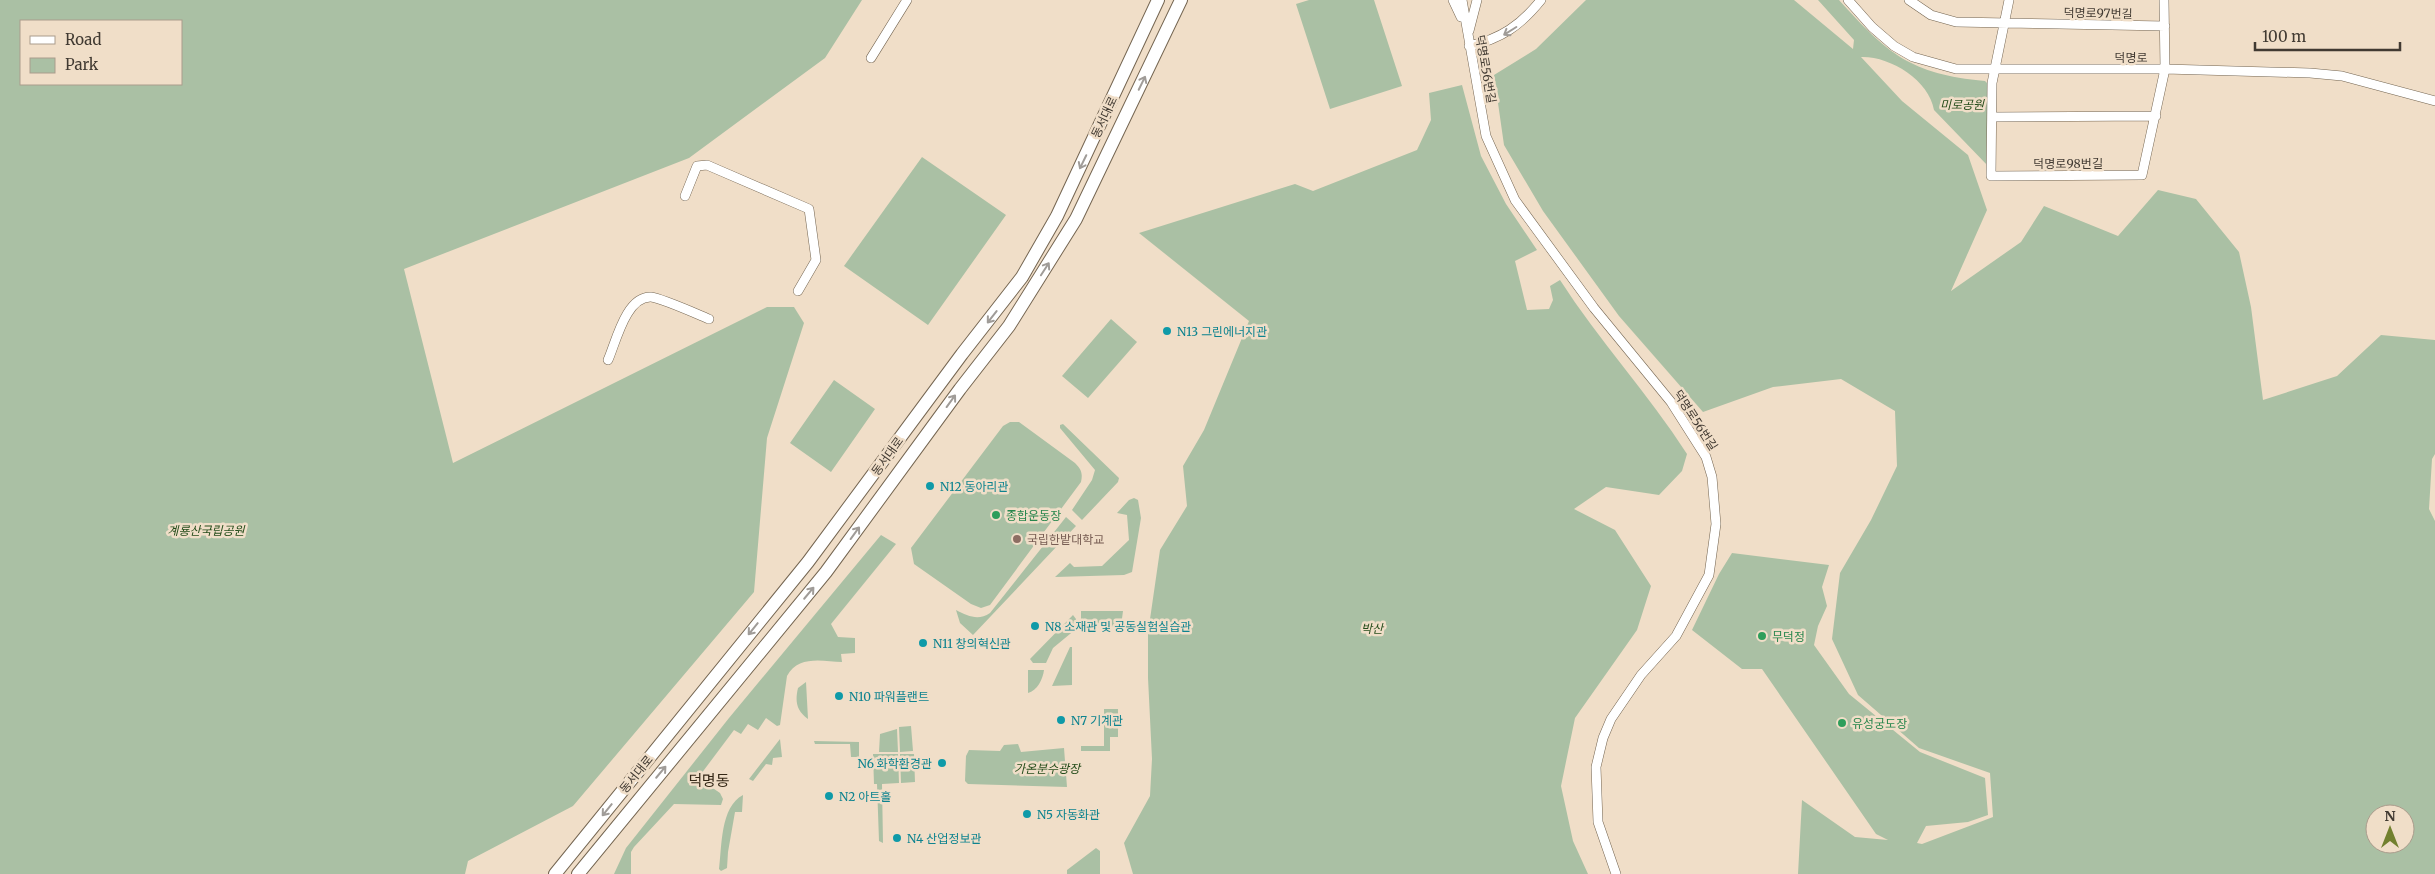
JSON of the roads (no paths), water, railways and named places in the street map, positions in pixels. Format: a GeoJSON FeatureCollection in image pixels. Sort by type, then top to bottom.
{"type":"FeatureCollection","features":[{"type":"Feature","properties":{"kind":"street"},"geometry":{"type":"LineString","coordinates":[[871,58],[907,0]]}},
{"type":"Feature","properties":{"kind":"street","name":"동서대로"},"geometry":{"type":"LineString","coordinates":[[555,874],[808,562],[962,354],[1022,277],[1057,216],[1158,0]]}},
{"type":"Feature","properties":{"kind":"street","name":"동서대로"},"geometry":{"type":"LineString","coordinates":[[578,874],[826,572],[960,389],[1009,326],[1076,219],[1181,0]]}},
{"type":"Feature","properties":{"kind":"street"},"geometry":{"type":"LineString","coordinates":[[1453,0],[1468,42]]}},
{"type":"Feature","properties":{"kind":"street","name":"덕명로56번길"},"geometry":{"type":"LineString","coordinates":[[1462,0],[1486,136],[1515,200],[1594,308],[1671,402],[1706,457],[1712,477],[1716,540],[1708,575],[1676,636],[1641,675],[1611,719],[1603,738],[1596,767],[1598,822],[1616,874]]}},
{"type":"Feature","properties":{"kind":"street"},"geometry":{"type":"LineString","coordinates":[[1468,42],[1477,0]]}},
{"type":"Feature","properties":{"kind":"street"},"geometry":{"type":"LineString","coordinates":[[1468,42],[1488,42],[1511,30],[1529,15],[1541,0]]}},
{"type":"Feature","properties":{"kind":"street","name":"덕명로"},"geometry":{"type":"LineString","coordinates":[[1848,0],[1872,28],[1894,46],[1913,57],[1956,69],[2165,69],[2342,76],[2435,101]]}},
{"type":"Feature","properties":{"kind":"street","name":"덕명로97번길"},"geometry":{"type":"LineString","coordinates":[[1909,0],[1930,15],[1956,22],[2165,26]]}},
{"type":"Feature","properties":{"kind":"street"},"geometry":{"type":"LineString","coordinates":[[1994,70],[2009,0]]}},
{"type":"Feature","properties":{"kind":"street"},"geometry":{"type":"LineString","coordinates":[[2164,0],[2165,26]]}},
{"type":"Feature","properties":{"kind":"street","name":"덕명로98번길"},"geometry":{"type":"LineString","coordinates":[[1994,70],[1991,176],[2142,175],[2165,69],[2165,26]]}},
{"type":"Feature","properties":{"kind":"street"},"geometry":{"type":"LineString","coordinates":[[1992,117],[2156,116]]}},
{"type":"Feature","properties":{"kind":"street"},"geometry":{"type":"LineString","coordinates":[[685,196],[697,166],[707,165],[809,209],[816,260],[798,291]]}},
{"type":"Feature","properties":{"kind":"street"},"geometry":{"type":"LineString","coordinates":[[608,360],[630,308],[639,300],[651,297],[709,319]]}},
{"type":"Feature","properties":{"kind":"place","name":"N13 그린에너지관"},"geometry":{"type":"Point","coordinates":[1167,331]}},
{"type":"Feature","properties":{"kind":"place","name":"N12 동아리관"},"geometry":{"type":"Point","coordinates":[930,486]}},
{"type":"Feature","properties":{"kind":"place","name":"종합운동장"},"geometry":{"type":"Point","coordinates":[996,515]}},
{"type":"Feature","properties":{"kind":"place","name":"국립한밭대학교"},"geometry":{"type":"Point","coordinates":[1017,539]}},
{"type":"Feature","properties":{"kind":"place","name":"N8 소재관 및 공동실험실습관"},"geometry":{"type":"Point","coordinates":[1035,626]}},
{"type":"Feature","properties":{"kind":"place","name":"무덕정"},"geometry":{"type":"Point","coordinates":[1762,636]}},
{"type":"Feature","properties":{"kind":"place","name":"N11 창의혁신관"},"geometry":{"type":"Point","coordinates":[923,643]}},
{"type":"Feature","properties":{"kind":"place","name":"N10 파워플랜트"},"geometry":{"type":"Point","coordinates":[839,696]}},
{"type":"Feature","properties":{"kind":"place","name":"N7 기계관"},"geometry":{"type":"Point","coordinates":[1061,720]}},
{"type":"Feature","properties":{"kind":"place","name":"유성궁도장"},"geometry":{"type":"Point","coordinates":[1842,723]}},
{"type":"Feature","properties":{"kind":"place","name":"N6 화학환경관"},"geometry":{"type":"Point","coordinates":[942,763]}},
{"type":"Feature","properties":{"kind":"place","name":"N2 아트홀"},"geometry":{"type":"Point","coordinates":[829,796]}},
{"type":"Feature","properties":{"kind":"place","name":"N5 자동화관"},"geometry":{"type":"Point","coordinates":[1027,814]}},
{"type":"Feature","properties":{"kind":"place","name":"N4 산업정보관"},"geometry":{"type":"Point","coordinates":[897,838]}},
{"type":"Feature","properties":{"kind":"district","name":"덕명동"},"geometry":{"type":"Point","coordinates":[709,780]}},
{"type":"Feature","properties":{"kind":"park label","name":"미로공원"},"geometry":{"type":"Point","coordinates":[1962,104]}},
{"type":"Feature","properties":{"kind":"park label","name":"계룡산국립공원"},"geometry":{"type":"Point","coordinates":[206,530]}},
{"type":"Feature","properties":{"kind":"park label","name":"박산"},"geometry":{"type":"Point","coordinates":[1372,628]}},
{"type":"Feature","properties":{"kind":"park label","name":"가온분수광장"},"geometry":{"type":"Point","coordinates":[1047,768]}}]}
